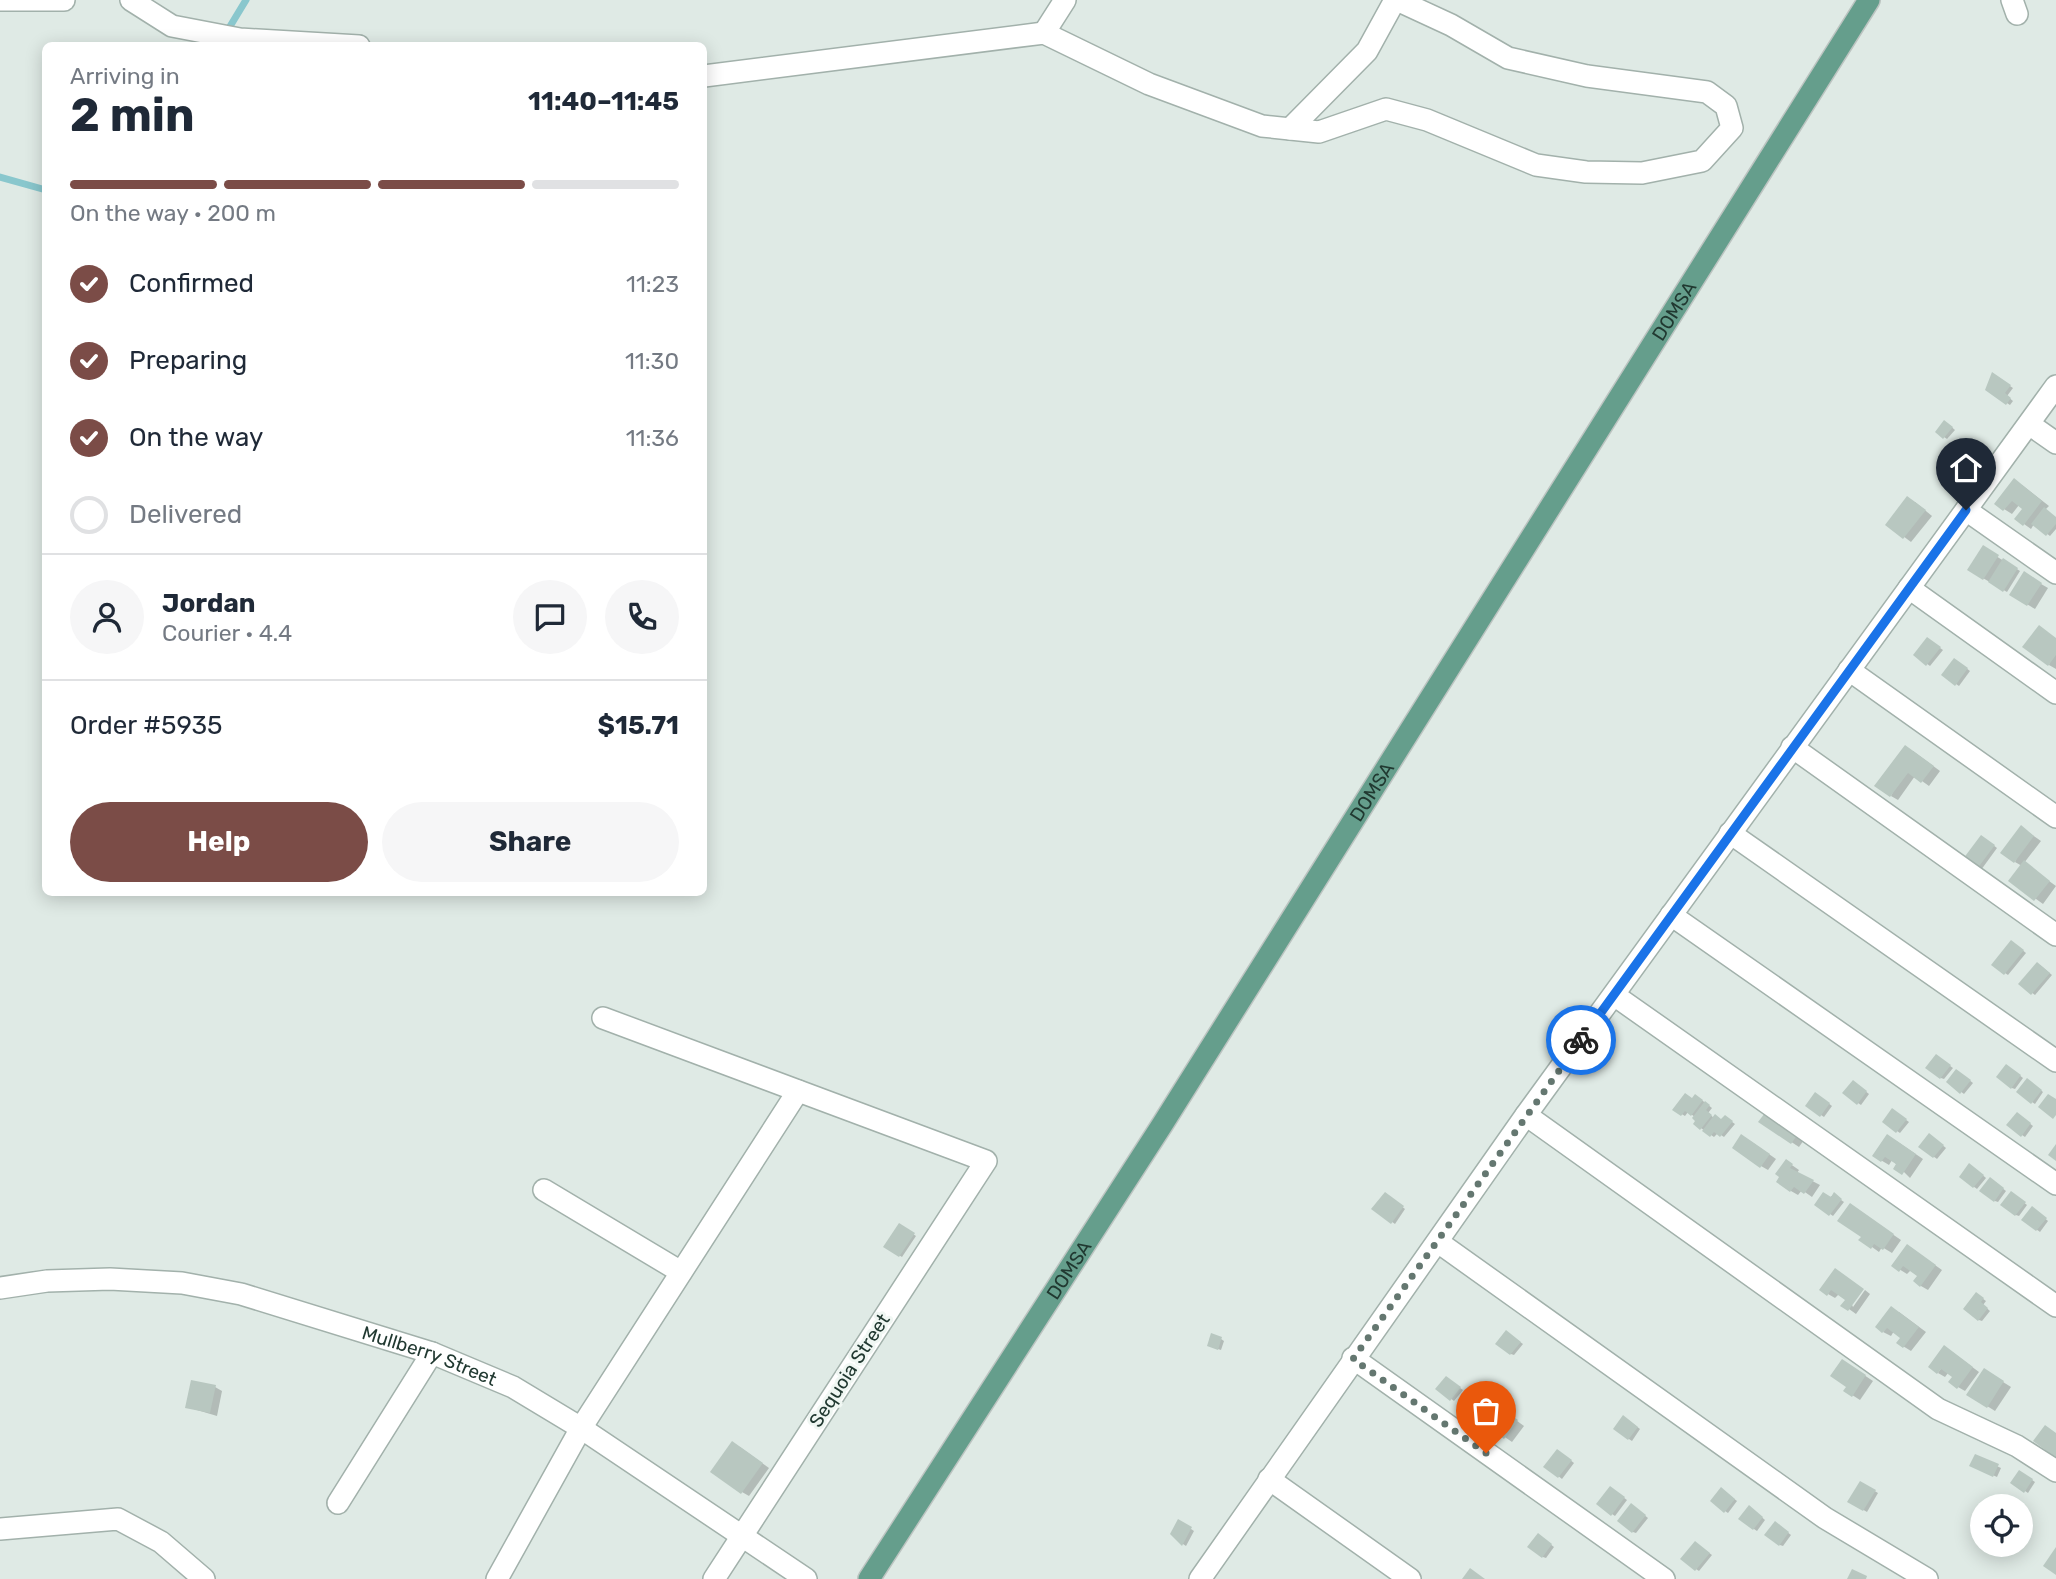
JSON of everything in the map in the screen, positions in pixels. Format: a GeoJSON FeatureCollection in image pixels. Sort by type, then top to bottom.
{"type":"FeatureCollection","features":[{"type":"Feature","properties":{"kind":"main road","name":"DOMSA"},"geometry":{"type":"LineString","coordinates":[[869,1579],[1162,1125],[1868,0]]}},
{"type":"Feature","properties":{"kind":"street"},"geometry":{"type":"LineString","coordinates":[[0,0],[64,0]]}},
{"type":"Feature","properties":{"kind":"street"},"geometry":{"type":"LineString","coordinates":[[131,0],[173,26],[240,39],[291,42]]}},
{"type":"Feature","properties":{"kind":"street"},"geometry":{"type":"LineString","coordinates":[[1044,33],[1065,0]]}},
{"type":"Feature","properties":{"kind":"street"},"geometry":{"type":"LineString","coordinates":[[707,76],[1044,33],[1149,84],[1262,127],[1319,132],[1385,108],[1427,120],[1536,165],[1586,172],[1642,173],[1702,161],[1732,128],[1727,106],[1707,92],[1587,76],[1508,58],[1451,25],[1396,0],[1367,51],[1290,129]]}},
{"type":"Feature","properties":{"kind":"street"},"geometry":{"type":"LineString","coordinates":[[1200,1579],[1526,1115],[2056,386]]}},
{"type":"Feature","properties":{"kind":"street"},"geometry":{"type":"LineString","coordinates":[[2029,424],[2056,443]]}},
{"type":"Feature","properties":{"kind":"street"},"geometry":{"type":"LineString","coordinates":[[1966,510],[2056,573]]}},
{"type":"Feature","properties":{"kind":"street"},"geometry":{"type":"LineString","coordinates":[[1909,589],[2056,693]]}},
{"type":"Feature","properties":{"kind":"street"},"geometry":{"type":"LineString","coordinates":[[1850,670],[2056,817]]}},
{"type":"Feature","properties":{"kind":"street"},"geometry":{"type":"LineString","coordinates":[[1792,747],[2056,935]]}},
{"type":"Feature","properties":{"kind":"street"},"geometry":{"type":"LineString","coordinates":[[1730,833],[2056,1061]]}},
{"type":"Feature","properties":{"kind":"street"},"geometry":{"type":"LineString","coordinates":[[1671,915],[2056,1184]]}},
{"type":"Feature","properties":{"kind":"street"},"geometry":{"type":"LineString","coordinates":[[1614,995],[2056,1306]]}},
{"type":"Feature","properties":{"kind":"street"},"geometry":{"type":"LineString","coordinates":[[497,1579],[581,1428],[798,1091],[603,1018]]}},
{"type":"Feature","properties":{"kind":"street","name":"Sequoia Street"},"geometry":{"type":"LineString","coordinates":[[714,1579],[986,1161],[798,1091]]}},
{"type":"Feature","properties":{"kind":"street"},"geometry":{"type":"LineString","coordinates":[[1526,1115],[1938,1409],[2017,1446],[2056,1471]]}},
{"type":"Feature","properties":{"kind":"street"},"geometry":{"type":"LineString","coordinates":[[544,1191],[681,1272]]}},
{"type":"Feature","properties":{"kind":"street"},"geometry":{"type":"LineString","coordinates":[[1438,1242],[1825,1518],[1927,1579]]}},
{"type":"Feature","properties":{"kind":"street","name":"Mullberry Street"},"geometry":{"type":"LineString","coordinates":[[0,1288],[47,1281],[110,1279],[182,1283],[241,1294],[432,1353],[513,1387],[581,1428],[806,1579]]}},
{"type":"Feature","properties":{"kind":"street"},"geometry":{"type":"LineString","coordinates":[[338,1503],[432,1353]]}},
{"type":"Feature","properties":{"kind":"street"},"geometry":{"type":"LineString","coordinates":[[1353,1359],[1664,1579]]}},
{"type":"Feature","properties":{"kind":"street"},"geometry":{"type":"LineString","coordinates":[[1269,1479],[1410,1579]]}},
{"type":"Feature","properties":{"kind":"street"},"geometry":{"type":"LineString","coordinates":[[0,1529],[118,1519],[161,1542],[204,1579]]}},
{"type":"Feature","properties":{"kind":"building"},"geometry":{"type":"Polygon","coordinates":[[[1992,372],[2011,385],[2005,393],[2011,398],[2006,405],[1985,390],[1992,372]]]}},
{"type":"Feature","properties":{"kind":"building"},"geometry":{"type":"Polygon","coordinates":[[[1944,420],[1953,427],[1943,439],[1935,432],[1944,420]]]}},
{"type":"Feature","properties":{"kind":"building"},"geometry":{"type":"Polygon","coordinates":[[[2014,478],[2042,501],[2023,526],[2014,519],[2022,509],[2012,501],[2003,511],[1994,504],[2014,478]]]}},
{"type":"Feature","properties":{"kind":"building"},"geometry":{"type":"Polygon","coordinates":[[[1907,496],[1926,510],[1903,539],[1885,525],[1907,496]]]}},
{"type":"Feature","properties":{"kind":"building"},"geometry":{"type":"Polygon","coordinates":[[[2044,507],[2056,517],[2056,524],[2046,536],[2031,524],[2044,507]]]}},
{"type":"Feature","properties":{"kind":"building"},"geometry":{"type":"Polygon","coordinates":[[[1983,545],[1999,555],[1983,580],[1967,570],[1983,545]]]}},
{"type":"Feature","properties":{"kind":"building"},"geometry":{"type":"Polygon","coordinates":[[[2003,558],[2018,568],[2003,592],[1988,582],[2003,558]]]}},
{"type":"Feature","properties":{"kind":"building"},"geometry":{"type":"Polygon","coordinates":[[[2024,571],[2042,583],[2027,606],[2009,595],[2024,571]]]}},
{"type":"Feature","properties":{"kind":"building"},"geometry":{"type":"Polygon","coordinates":[[[2039,625],[2056,638],[2056,655],[2048,666],[2022,647],[2039,625]]]}},
{"type":"Feature","properties":{"kind":"building"},"geometry":{"type":"Polygon","coordinates":[[[1927,637],[1941,647],[1926,666],[1913,655],[1927,637]]]}},
{"type":"Feature","properties":{"kind":"building"},"geometry":{"type":"Polygon","coordinates":[[[1954,658],[1968,668],[1955,686],[1941,675],[1954,658]]]}},
{"type":"Feature","properties":{"kind":"building"},"geometry":{"type":"Polygon","coordinates":[[[1905,745],[1934,766],[1921,783],[1908,773],[1890,797],[1874,786],[1905,745]]]}},
{"type":"Feature","properties":{"kind":"building"},"geometry":{"type":"Polygon","coordinates":[[[2021,825],[2034,836],[2014,863],[2000,853],[2021,825]]]}},
{"type":"Feature","properties":{"kind":"building"},"geometry":{"type":"Polygon","coordinates":[[[1981,835],[1995,845],[1977,869],[1963,859],[1981,835]]]}},
{"type":"Feature","properties":{"kind":"building"},"geometry":{"type":"Polygon","coordinates":[[[2024,860],[2050,881],[2034,901],[2008,881],[2024,860]]]}},
{"type":"Feature","properties":{"kind":"building"},"geometry":{"type":"Polygon","coordinates":[[[2011,940],[2024,950],[2004,975],[1991,965],[2011,940]]]}},
{"type":"Feature","properties":{"kind":"building"},"geometry":{"type":"Polygon","coordinates":[[[2037,962],[2050,973],[2031,995],[2018,984],[2037,962]]]}},
{"type":"Feature","properties":{"kind":"building"},"geometry":{"type":"Polygon","coordinates":[[[1936,1054],[1951,1065],[1940,1079],[1925,1068],[1936,1054]]]}},
{"type":"Feature","properties":{"kind":"building"},"geometry":{"type":"Polygon","coordinates":[[[2006,1064],[2021,1075],[2011,1089],[1996,1077],[2006,1064]]]}},
{"type":"Feature","properties":{"kind":"building"},"geometry":{"type":"Polygon","coordinates":[[[1956,1069],[1971,1080],[1960,1094],[1946,1082],[1956,1069]]]}},
{"type":"Feature","properties":{"kind":"building"},"geometry":{"type":"Polygon","coordinates":[[[2027,1078],[2042,1090],[2031,1104],[2016,1092],[2027,1078]]]}},
{"type":"Feature","properties":{"kind":"building"},"geometry":{"type":"Polygon","coordinates":[[[1853,1080],[1867,1091],[1857,1105],[1842,1093],[1853,1080]]]}},
{"type":"Feature","properties":{"kind":"building"},"geometry":{"type":"Polygon","coordinates":[[[1815,1092],[1830,1103],[1820,1117],[1805,1106],[1815,1092]]]}},
{"type":"Feature","properties":{"kind":"building"},"geometry":{"type":"Polygon","coordinates":[[[1685,1093],[1692,1098],[1695,1094],[1703,1100],[1691,1116],[1685,1111],[1681,1116],[1672,1110],[1685,1093]]]}},
{"type":"Feature","properties":{"kind":"building"},"geometry":{"type":"Polygon","coordinates":[[[2048,1094],[2056,1099],[2056,1115],[2053,1119],[2038,1107],[2048,1094]]]}},
{"type":"Feature","properties":{"kind":"building"},"geometry":{"type":"Polygon","coordinates":[[[1705,1101],[1710,1105],[1706,1110],[1712,1115],[1700,1130],[1693,1124],[1695,1121],[1692,1118],[1705,1101]]]}},
{"type":"Feature","properties":{"kind":"building"},"geometry":{"type":"Polygon","coordinates":[[[1892,1108],[1907,1119],[1896,1133],[1882,1122],[1892,1108]]]}},
{"type":"Feature","properties":{"kind":"building"},"geometry":{"type":"Polygon","coordinates":[[[1768,1109],[1800,1131],[1791,1144],[1758,1122],[1768,1109]]]}},
{"type":"Feature","properties":{"kind":"building"},"geometry":{"type":"Polygon","coordinates":[[[2017,1112],[2031,1123],[2021,1137],[2006,1125],[2017,1112]]]}},
{"type":"Feature","properties":{"kind":"building"},"geometry":{"type":"Polygon","coordinates":[[[1715,1114],[1721,1119],[1725,1115],[1733,1121],[1720,1137],[1714,1132],[1710,1137],[1702,1131],[1715,1114]]]}},
{"type":"Feature","properties":{"kind":"building"},"geometry":{"type":"Polygon","coordinates":[[[1929,1133],[1944,1145],[1933,1158],[1918,1147],[1929,1133]]]}},
{"type":"Feature","properties":{"kind":"building"},"geometry":{"type":"Polygon","coordinates":[[[1741,1134],[1770,1154],[1760,1168],[1732,1148],[1741,1134]]]}},
{"type":"Feature","properties":{"kind":"building"},"geometry":{"type":"Polygon","coordinates":[[[1887,1134],[1916,1154],[1902,1175],[1893,1169],[1896,1164],[1885,1157],[1881,1162],[1872,1156],[1887,1134]]]}},
{"type":"Feature","properties":{"kind":"building"},"geometry":{"type":"Polygon","coordinates":[[[2056,1144],[2056,1161],[2048,1155],[2056,1144]]]}},
{"type":"Feature","properties":{"kind":"building"},"geometry":{"type":"Polygon","coordinates":[[[1786,1159],[1793,1164],[1790,1168],[1814,1180],[1804,1194],[1794,1187],[1790,1192],[1776,1182],[1779,1177],[1775,1174],[1786,1159]]]}},
{"type":"Feature","properties":{"kind":"building"},"geometry":{"type":"Polygon","coordinates":[[[1969,1163],[1984,1175],[1973,1188],[1959,1177],[1969,1163]]]}},
{"type":"Feature","properties":{"kind":"building"},"geometry":{"type":"Polygon","coordinates":[[[1990,1177],[2004,1188],[1994,1202],[1979,1191],[1990,1177]]]}},
{"type":"Feature","properties":{"kind":"building"},"geometry":{"type":"Polygon","coordinates":[[[2011,1191],[2026,1202],[2015,1216],[2000,1205],[2011,1191]]]}},
{"type":"Feature","properties":{"kind":"building"},"geometry":{"type":"Polygon","coordinates":[[[1385,1192],[1404,1206],[1391,1224],[1371,1209],[1385,1192]]]}},
{"type":"Feature","properties":{"kind":"building"},"geometry":{"type":"Polygon","coordinates":[[[1823,1192],[1831,1197],[1834,1192],[1842,1199],[1829,1216],[1814,1205],[1823,1192]]]}},
{"type":"Feature","properties":{"kind":"building"},"geometry":{"type":"Polygon","coordinates":[[[1850,1203],[1894,1234],[1883,1250],[1874,1244],[1871,1249],[1858,1240],[1861,1237],[1837,1221],[1850,1203]]]}},
{"type":"Feature","properties":{"kind":"building"},"geometry":{"type":"Polygon","coordinates":[[[2032,1206],[2047,1218],[2036,1231],[2021,1220],[2032,1206]]]}},
{"type":"Feature","properties":{"kind":"building"},"geometry":{"type":"Polygon","coordinates":[[[899,1223],[915,1233],[899,1257],[883,1247],[899,1223]]]}},
{"type":"Feature","properties":{"kind":"building"},"geometry":{"type":"Polygon","coordinates":[[[1907,1244],[1936,1265],[1920,1287],[1913,1281],[1917,1276],[1903,1266],[1899,1272],[1891,1266],[1907,1244]]]}},
{"type":"Feature","properties":{"kind":"building"},"geometry":{"type":"Polygon","coordinates":[[[1835,1268],[1864,1289],[1848,1311],[1840,1306],[1845,1300],[1831,1290],[1827,1296],[1819,1290],[1835,1268]]]}},
{"type":"Feature","properties":{"kind":"building"},"geometry":{"type":"Polygon","coordinates":[[[1976,1292],[1984,1298],[1981,1302],[1988,1308],[1978,1321],[1963,1309],[1976,1292]]]}},
{"type":"Feature","properties":{"kind":"building"},"geometry":{"type":"Polygon","coordinates":[[[1891,1306],[1919,1327],[1903,1348],[1896,1343],[1900,1338],[1887,1328],[1882,1333],[1875,1327],[1891,1306]]]}},
{"type":"Feature","properties":{"kind":"building"},"geometry":{"type":"Polygon","coordinates":[[[1506,1330],[1521,1342],[1510,1355],[1495,1344],[1506,1330]]]}},
{"type":"Feature","properties":{"kind":"building"},"geometry":{"type":"Polygon","coordinates":[[[1211,1333],[1222,1337],[1218,1350],[1207,1346],[1211,1333]]]}},
{"type":"Feature","properties":{"kind":"building"},"geometry":{"type":"Polygon","coordinates":[[[1944,1345],[1973,1367],[1957,1389],[1948,1382],[1952,1377],[1941,1369],[1937,1374],[1928,1367],[1944,1345]]]}},
{"type":"Feature","properties":{"kind":"building"},"geometry":{"type":"Polygon","coordinates":[[[1842,1359],[1866,1375],[1852,1397],[1843,1391],[1846,1387],[1830,1376],[1842,1359]]]}},
{"type":"Feature","properties":{"kind":"building"},"geometry":{"type":"Polygon","coordinates":[[[1984,1368],[2004,1381],[1987,1408],[1966,1395],[1984,1368]]]}},
{"type":"Feature","properties":{"kind":"building"},"geometry":{"type":"Polygon","coordinates":[[[1446,1376],[1461,1387],[1450,1401],[1435,1389],[1446,1376]]]}},
{"type":"Feature","properties":{"kind":"building"},"geometry":{"type":"Polygon","coordinates":[[[191,1380],[216,1385],[210,1413],[185,1408],[191,1380]]]}},
{"type":"Feature","properties":{"kind":"building"},"geometry":{"type":"Polygon","coordinates":[[[1490,1400],[1518,1420],[1504,1439],[1476,1419],[1490,1400]]]}},
{"type":"Feature","properties":{"kind":"building"},"geometry":{"type":"Polygon","coordinates":[[[1623,1415],[1638,1427],[1628,1440],[1613,1429],[1623,1415]]]}},
{"type":"Feature","properties":{"kind":"building"},"geometry":{"type":"Polygon","coordinates":[[[2045,1425],[2056,1433],[2056,1458],[2033,1441],[2045,1425]]]}},
{"type":"Feature","properties":{"kind":"building"},"geometry":{"type":"Polygon","coordinates":[[[732,1441],[763,1463],[741,1494],[710,1472],[732,1441]]]}},
{"type":"Feature","properties":{"kind":"building"},"geometry":{"type":"Polygon","coordinates":[[[1557,1449],[1572,1460],[1558,1478],[1543,1467],[1557,1449]]]}},
{"type":"Feature","properties":{"kind":"building"},"geometry":{"type":"Polygon","coordinates":[[[1975,1454],[1999,1464],[1993,1477],[1969,1466],[1975,1454]]]}},
{"type":"Feature","properties":{"kind":"building"},"geometry":{"type":"Polygon","coordinates":[[[2019,1470],[2033,1479],[2024,1493],[2010,1483],[2019,1470]]]}},
{"type":"Feature","properties":{"kind":"building"},"geometry":{"type":"Polygon","coordinates":[[[1860,1481],[1876,1490],[1863,1511],[1847,1502],[1860,1481]]]}},
{"type":"Feature","properties":{"kind":"building"},"geometry":{"type":"Polygon","coordinates":[[[1610,1486],[1625,1497],[1611,1516],[1596,1504],[1610,1486]]]}},
{"type":"Feature","properties":{"kind":"building"},"geometry":{"type":"Polygon","coordinates":[[[1721,1487],[1735,1499],[1724,1513],[1710,1501],[1721,1487]]]}},
{"type":"Feature","properties":{"kind":"building"},"geometry":{"type":"Polygon","coordinates":[[[1631,1503],[1646,1515],[1632,1533],[1617,1521],[1631,1503]]]}},
{"type":"Feature","properties":{"kind":"building"},"geometry":{"type":"Polygon","coordinates":[[[1749,1505],[1763,1517],[1753,1530],[1738,1519],[1749,1505]]]}},
{"type":"Feature","properties":{"kind":"building"},"geometry":{"type":"Polygon","coordinates":[[[1178,1519],[1192,1527],[1182,1546],[1170,1534],[1178,1519]]]}},
{"type":"Feature","properties":{"kind":"building"},"geometry":{"type":"Polygon","coordinates":[[[1775,1521],[1789,1532],[1779,1546],[1764,1535],[1775,1521]]]}},
{"type":"Feature","properties":{"kind":"building"},"geometry":{"type":"Polygon","coordinates":[[[1538,1533],[1552,1544],[1542,1558],[1527,1547],[1538,1533]]]}},
{"type":"Feature","properties":{"kind":"building"},"geometry":{"type":"Polygon","coordinates":[[[1695,1541],[1710,1553],[1695,1571],[1680,1559],[1695,1541]]]}},
{"type":"Feature","properties":{"kind":"building"},"geometry":{"type":"Polygon","coordinates":[[[2056,1547],[2056,1575],[2043,1566],[2056,1547]]]}},
{"type":"Feature","properties":{"kind":"building"},"geometry":{"type":"Polygon","coordinates":[[[1470,1568],[1485,1579],[1462,1579],[1470,1568]]]}},
{"type":"Feature","properties":{"kind":"building"},"geometry":{"type":"Polygon","coordinates":[[[1852,1569],[1867,1576],[1866,1579],[1847,1579],[1852,1569]]]}},
{"type":"Feature","properties":{"kind":"waterway"},"geometry":{"type":"LineString","coordinates":[[226,33],[246,0]]}},
{"type":"Feature","properties":{"kind":"waterway"},"geometry":{"type":"LineString","coordinates":[[0,177],[42,189]]}},
{"type":"Feature","properties":{"kind":"way so far"},"geometry":{"type":"LineString","coordinates":[[1486,1453],[1353,1359],[1581,1040]]}},
{"type":"Feature","properties":{"kind":"route"},"geometry":{"type":"LineString","coordinates":[[1581,1040],[1966,510]]}}]}
